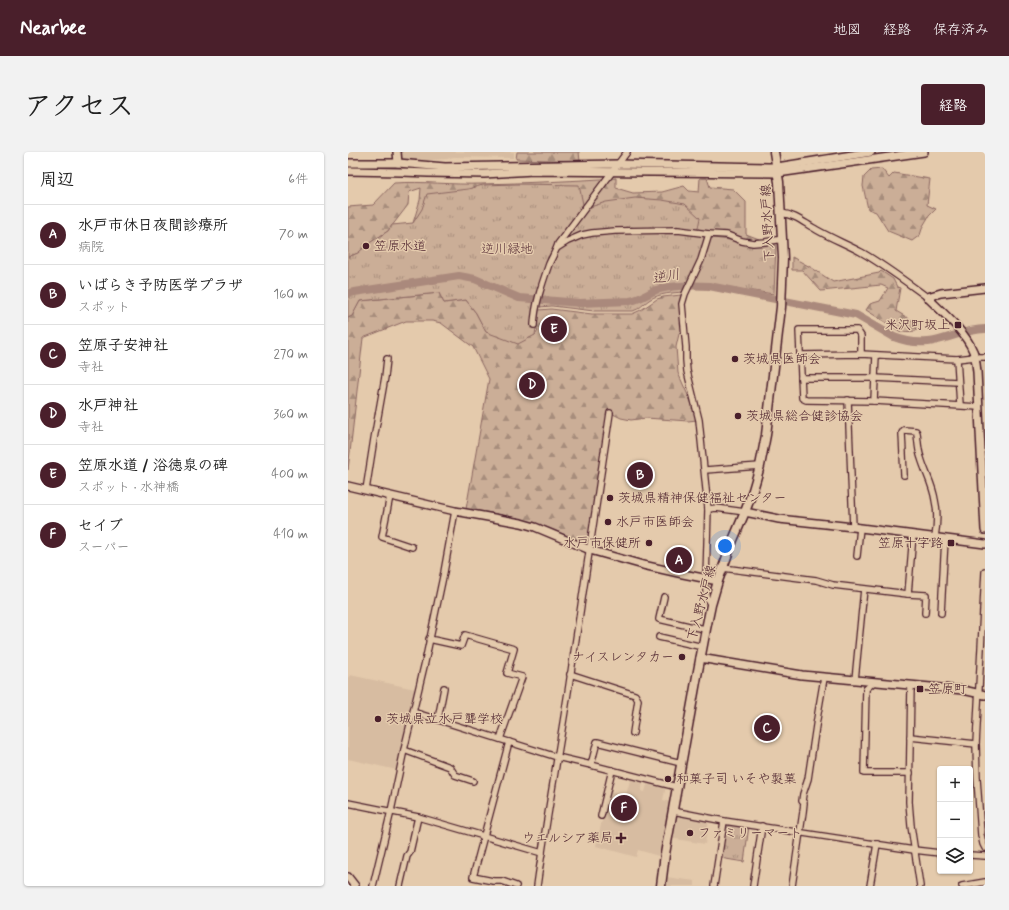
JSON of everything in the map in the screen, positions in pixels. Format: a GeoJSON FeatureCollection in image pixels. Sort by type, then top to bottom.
{"type":"FeatureCollection","features":[{"type":"Feature","properties":{"kind":"main road","name":"下入野水戸線"},"geometry":{"type":"LineString","coordinates":[[661,886],[665,854],[706,629],[718,581],[733,540],[746,512],[760,466],[766,436],[782,294],[783,239],[774,152]]}},
{"type":"Feature","properties":{"kind":"street"},"geometry":{"type":"LineString","coordinates":[[397,152],[398,164]]}},
{"type":"Feature","properties":{"kind":"street"},"geometry":{"type":"LineString","coordinates":[[534,325],[539,293],[558,244],[627,152]]}},
{"type":"Feature","properties":{"kind":"street"},"geometry":{"type":"LineString","coordinates":[[348,163],[445,167],[618,164],[777,170],[871,152]]}},
{"type":"Feature","properties":{"kind":"street"},"geometry":{"type":"LineString","coordinates":[[348,171],[477,174],[534,171],[777,170],[924,152]]}},
{"type":"Feature","properties":{"kind":"street"},"geometry":{"type":"LineString","coordinates":[[781,213],[797,217],[817,230],[886,267],[927,297],[966,338],[975,357],[977,372],[985,530]]}},
{"type":"Feature","properties":{"kind":"street"},"geometry":{"type":"LineString","coordinates":[[557,248],[568,241],[582,235],[592,233],[668,229],[727,235],[742,241],[753,243],[783,239]]}},
{"type":"Feature","properties":{"kind":"street"},"geometry":{"type":"LineString","coordinates":[[706,579],[708,508],[705,470],[699,420],[687,371],[682,304],[685,294],[701,260],[709,234]]}},
{"type":"Feature","properties":{"kind":"street"},"geometry":{"type":"LineString","coordinates":[[927,297],[941,293],[985,288]]}},
{"type":"Feature","properties":{"kind":"street"},"geometry":{"type":"LineString","coordinates":[[861,354],[861,336],[856,330],[798,330],[802,398],[806,400],[874,401],[979,407]]}},
{"type":"Feature","properties":{"kind":"street"},"geometry":{"type":"LineString","coordinates":[[800,355],[861,354],[957,359],[985,357]]}},
{"type":"Feature","properties":{"kind":"street"},"geometry":{"type":"LineString","coordinates":[[874,401],[876,355]]}},
{"type":"Feature","properties":{"kind":"street"},"geometry":{"type":"LineString","coordinates":[[366,490],[387,359]]}},
{"type":"Feature","properties":{"kind":"street"},"geometry":{"type":"LineString","coordinates":[[957,359],[960,405]]}},
{"type":"Feature","properties":{"kind":"street"},"geometry":{"type":"LineString","coordinates":[[801,378],[875,378],[958,382]]}},
{"type":"Feature","properties":{"kind":"street"},"geometry":{"type":"LineString","coordinates":[[848,400],[857,527],[857,556]]}},
{"type":"Feature","properties":{"kind":"street"},"geometry":{"type":"LineString","coordinates":[[538,886],[610,413]]}},
{"type":"Feature","properties":{"kind":"street"},"geometry":{"type":"LineString","coordinates":[[904,475],[902,432],[904,430],[916,431],[920,458],[936,501],[936,537]]}},
{"type":"Feature","properties":{"kind":"street"},"geometry":{"type":"LineString","coordinates":[[705,470],[760,466]]}},
{"type":"Feature","properties":{"kind":"street"},"geometry":{"type":"LineString","coordinates":[[348,486],[455,511],[520,523],[535,527],[590,550],[643,565],[718,581]]}},
{"type":"Feature","properties":{"kind":"street"},"geometry":{"type":"LineString","coordinates":[[390,496],[382,537],[412,547]]}},
{"type":"Feature","properties":{"kind":"street"},"geometry":{"type":"LineString","coordinates":[[708,508],[746,512],[780,519],[857,527],[985,544]]}},
{"type":"Feature","properties":{"kind":"street"},"geometry":{"type":"LineString","coordinates":[[372,886],[391,811],[425,662],[455,511]]}},
{"type":"Feature","properties":{"kind":"street"},"geometry":{"type":"LineString","coordinates":[[908,594],[913,535]]}},
{"type":"Feature","properties":{"kind":"street"},"geometry":{"type":"LineString","coordinates":[[941,612],[945,539]]}},
{"type":"Feature","properties":{"kind":"street"},"geometry":{"type":"LineString","coordinates":[[723,568],[816,580],[834,585],[864,589],[926,595],[925,613]]}},
{"type":"Feature","properties":{"kind":"street"},"geometry":{"type":"LineString","coordinates":[[985,572],[982,694],[976,744],[976,773],[981,835],[985,848]]}},
{"type":"Feature","properties":{"kind":"street"},"geometry":{"type":"LineString","coordinates":[[706,589],[706,597],[712,605]]}},
{"type":"Feature","properties":{"kind":"street"},"geometry":{"type":"LineString","coordinates":[[855,680],[864,589]]}},
{"type":"Feature","properties":{"kind":"street"},"geometry":{"type":"LineString","coordinates":[[664,596],[659,619],[706,629]]}},
{"type":"Feature","properties":{"kind":"street"},"geometry":{"type":"LineString","coordinates":[[429,638],[461,646],[465,635],[514,649],[507,672],[522,677],[500,739]]}},
{"type":"Feature","properties":{"kind":"street"},"geometry":{"type":"LineString","coordinates":[[659,637],[703,647]]}},
{"type":"Feature","properties":{"kind":"street"},"geometry":{"type":"LineString","coordinates":[[700,658],[824,678],[962,690],[982,694]]}},
{"type":"Feature","properties":{"kind":"street"},"geometry":{"type":"LineString","coordinates":[[570,674],[635,695],[638,700],[632,733]]}},
{"type":"Feature","properties":{"kind":"street"},"geometry":{"type":"LineString","coordinates":[[792,886],[804,803],[802,802],[803,794],[808,779],[824,678]]}},
{"type":"Feature","properties":{"kind":"street"},"geometry":{"type":"LineString","coordinates":[[874,682],[866,690],[864,773],[910,773]]}},
{"type":"Feature","properties":{"kind":"street"},"geometry":{"type":"LineString","coordinates":[[911,686],[909,802],[914,850],[920,886]]}},
{"type":"Feature","properties":{"kind":"street"},"geometry":{"type":"LineString","coordinates":[[438,719],[444,688]]}},
{"type":"Feature","properties":{"kind":"street"},"geometry":{"type":"LineString","coordinates":[[413,712],[558,757],[591,764],[677,787]]}},
{"type":"Feature","properties":{"kind":"street"},"geometry":{"type":"LineString","coordinates":[[910,737],[976,744]]}},
{"type":"Feature","properties":{"kind":"street"},"geometry":{"type":"LineString","coordinates":[[508,742],[473,877],[493,881],[502,881],[516,886]]}},
{"type":"Feature","properties":{"kind":"street"},"geometry":{"type":"LineString","coordinates":[[591,764],[597,742],[682,763]]}},
{"type":"Feature","properties":{"kind":"street"},"geometry":{"type":"LineString","coordinates":[[404,750],[450,767],[455,776],[473,781]]}},
{"type":"Feature","properties":{"kind":"street"},"geometry":{"type":"LineString","coordinates":[[601,816],[612,770]]}},
{"type":"Feature","properties":{"kind":"street"},"geometry":{"type":"LineString","coordinates":[[348,803],[418,817],[542,853]]}},
{"type":"Feature","properties":{"kind":"street"},"geometry":{"type":"LineString","coordinates":[[673,811],[724,821],[914,850],[937,852]]}},
{"type":"Feature","properties":{"kind":"street"},"geometry":{"type":"LineString","coordinates":[[400,886],[418,817]]}},
{"type":"Feature","properties":{"kind":"street"},"geometry":{"type":"LineString","coordinates":[[714,886],[724,821]]}},
{"type":"Feature","properties":{"kind":"street"},"geometry":{"type":"LineString","coordinates":[[753,886],[762,826]]}},
{"type":"Feature","properties":{"kind":"street"},"geometry":{"type":"LineString","coordinates":[[870,886],[877,844]]}},
{"type":"Feature","properties":{"kind":"street"},"geometry":{"type":"LineString","coordinates":[[973,855],[985,856]]}},
{"type":"Feature","properties":{"kind":"street"},"geometry":{"type":"LineString","coordinates":[[348,877],[355,886]]}},
{"type":"Feature","properties":{"kind":"street"},"geometry":{"type":"LineString","coordinates":[[962,886],[985,882]]}},
{"type":"Feature","properties":{"kind":"shaded area"},"geometry":{"type":"Polygon","coordinates":[[[402,152],[514,152],[514,158],[453,157],[447,159],[403,162],[402,152]]]}},
{"type":"Feature","properties":{"kind":"shaded area"},"geometry":{"type":"Polygon","coordinates":[[[981,359],[985,360],[985,475],[982,427],[981,359]]]}},
{"type":"Feature","properties":{"kind":"shaded area","name":"茨城県立水戸聾学校"},"geometry":{"type":"Polygon","coordinates":[[[350,675],[415,689],[397,770],[348,759],[348,677],[350,677],[350,675]]]}},
{"type":"Feature","properties":{"kind":"shaded area"},"geometry":{"type":"Polygon","coordinates":[[[631,777],[644,780],[641,791],[645,792],[648,781],[666,786],[663,800],[671,802],[662,857],[638,850],[636,857],[596,846],[609,791],[626,795],[631,777]]]}},
{"type":"Feature","properties":{"kind":"shaded area"},"geometry":{"type":"Polygon","coordinates":[[[674,814],[709,820],[705,844],[670,838],[674,814]]]}},
{"type":"Feature","properties":{"kind":"shaded area"},"geometry":{"type":"Polygon","coordinates":[[[666,877],[695,881],[695,886],[665,886],[666,877]]]}},
{"type":"Feature","properties":{"kind":"green space"},"geometry":{"type":"Polygon","coordinates":[[[517,152],[579,152],[580,161],[516,159],[517,152]]]}},
{"type":"Feature","properties":{"kind":"green space"},"geometry":{"type":"Polygon","coordinates":[[[882,169],[889,178],[894,173],[930,179],[927,205],[936,209],[929,216],[920,235],[912,241],[888,231],[876,212],[868,209],[863,186],[864,177],[871,170],[882,169]]]}},
{"type":"Feature","properties":{"kind":"green space"},"geometry":{"type":"Polygon","coordinates":[[[616,178],[616,188],[633,193],[662,192],[684,186],[689,191],[699,192],[700,178],[707,178],[710,187],[733,189],[746,202],[746,234],[759,239],[762,254],[413,223],[420,200],[421,188],[409,192],[408,205],[388,231],[368,244],[358,253],[348,257],[348,207],[373,205],[394,183],[416,182],[481,184],[616,178]]]}},
{"type":"Feature","properties":{"kind":"green space","name":"逆川緑地"},"geometry":{"type":"Polygon","coordinates":[[[483,185],[579,185],[584,209],[606,202],[635,198],[662,200],[685,204],[700,218],[697,233],[713,236],[713,238],[776,245],[774,294],[689,282],[684,292],[657,296],[633,311],[594,311],[552,306],[539,307],[535,335],[518,344],[486,332],[476,313],[466,300],[444,303],[439,293],[360,301],[352,316],[348,318],[348,257],[358,253],[368,244],[388,231],[392,225],[413,223],[422,209],[427,194],[468,189],[483,185]]]}},
{"type":"Feature","properties":{"kind":"green space"},"geometry":{"type":"Polygon","coordinates":[[[792,257],[833,282],[879,273],[881,271],[893,279],[897,287],[900,288],[896,311],[918,324],[916,331],[901,332],[866,310],[870,304],[880,301],[888,288],[881,285],[821,291],[802,270],[792,270],[792,257]]]}},
{"type":"Feature","properties":{"kind":"green space"},"geometry":{"type":"Polygon","coordinates":[[[439,293],[444,303],[466,300],[476,313],[486,332],[535,335],[538,331],[536,328],[539,310],[551,309],[592,314],[632,314],[641,310],[657,299],[663,297],[682,296],[682,331],[679,334],[676,347],[678,373],[695,411],[697,420],[688,421],[646,418],[631,420],[621,418],[609,412],[587,546],[555,530],[530,521],[466,509],[489,379],[473,347],[441,323],[432,321],[406,321],[363,338],[348,470],[348,318],[352,316],[360,301],[439,293]]]}},
{"type":"Feature","properties":{"kind":"green space"},"geometry":{"type":"Polygon","coordinates":[[[725,823],[749,826],[744,862],[720,858],[725,823]]]}},
{"type":"Feature","properties":{"kind":"waterway","name":"逆川"},"geometry":{"type":"LineString","coordinates":[[348,293],[459,276],[475,279],[519,298],[580,303],[630,301],[662,288],[709,286],[856,315],[902,340],[924,342],[935,341],[978,329],[985,329]]}},
{"type":"Feature","properties":{"kind":"place","name":"笠原水道"},"geometry":{"type":"Point","coordinates":[366,246]}},
{"type":"Feature","properties":{"kind":"place","name":"米沢町坂上"},"geometry":{"type":"Point","coordinates":[958,325]}},
{"type":"Feature","properties":{"kind":"place","name":"笠原水道 / 浴徳泉の碑"},"geometry":{"type":"Point","coordinates":[554,329]}},
{"type":"Feature","properties":{"kind":"place","name":"茨城県医師会"},"geometry":{"type":"Point","coordinates":[735,359]}},
{"type":"Feature","properties":{"kind":"place","name":"水戸神社"},"geometry":{"type":"Point","coordinates":[532,385]}},
{"type":"Feature","properties":{"kind":"place","name":"茨城県総合健診協会"},"geometry":{"type":"Point","coordinates":[738,416]}},
{"type":"Feature","properties":{"kind":"place","name":"いばらき予防医学プラザ"},"geometry":{"type":"Point","coordinates":[640,475]}},
{"type":"Feature","properties":{"kind":"place","name":"茨城県精神保健福祉センター"},"geometry":{"type":"Point","coordinates":[610,498]}},
{"type":"Feature","properties":{"kind":"place","name":"水戸市医師会"},"geometry":{"type":"Point","coordinates":[608,522]}},
{"type":"Feature","properties":{"kind":"place","name":"水戸市保健所"},"geometry":{"type":"Point","coordinates":[649,543]}},
{"type":"Feature","properties":{"kind":"place","name":"笠原十字路"},"geometry":{"type":"Point","coordinates":[951,543]}},
{"type":"Feature","properties":{"kind":"place","name":"水戸市休日夜間診療所"},"geometry":{"type":"Point","coordinates":[679,560]}},
{"type":"Feature","properties":{"kind":"place","name":"ナイスレンタカー"},"geometry":{"type":"Point","coordinates":[682,657]}},
{"type":"Feature","properties":{"kind":"place","name":"笠原町"},"geometry":{"type":"Point","coordinates":[920,689]}},
{"type":"Feature","properties":{"kind":"place","name":"茨城県立水戸聾学校"},"geometry":{"type":"Point","coordinates":[378,719]}},
{"type":"Feature","properties":{"kind":"place","name":"笠原子安神社"},"geometry":{"type":"Point","coordinates":[767,728]}},
{"type":"Feature","properties":{"kind":"place","name":"和菓子司 いそや製菓"},"geometry":{"type":"Point","coordinates":[668,779]}},
{"type":"Feature","properties":{"kind":"place","name":"セイブ"},"geometry":{"type":"Point","coordinates":[624,808]}},
{"type":"Feature","properties":{"kind":"place","name":"ファミリーマート"},"geometry":{"type":"Point","coordinates":[690,833]}},
{"type":"Feature","properties":{"kind":"place","name":"ウエルシア薬局"},"geometry":{"type":"Point","coordinates":[621,838]}}]}
